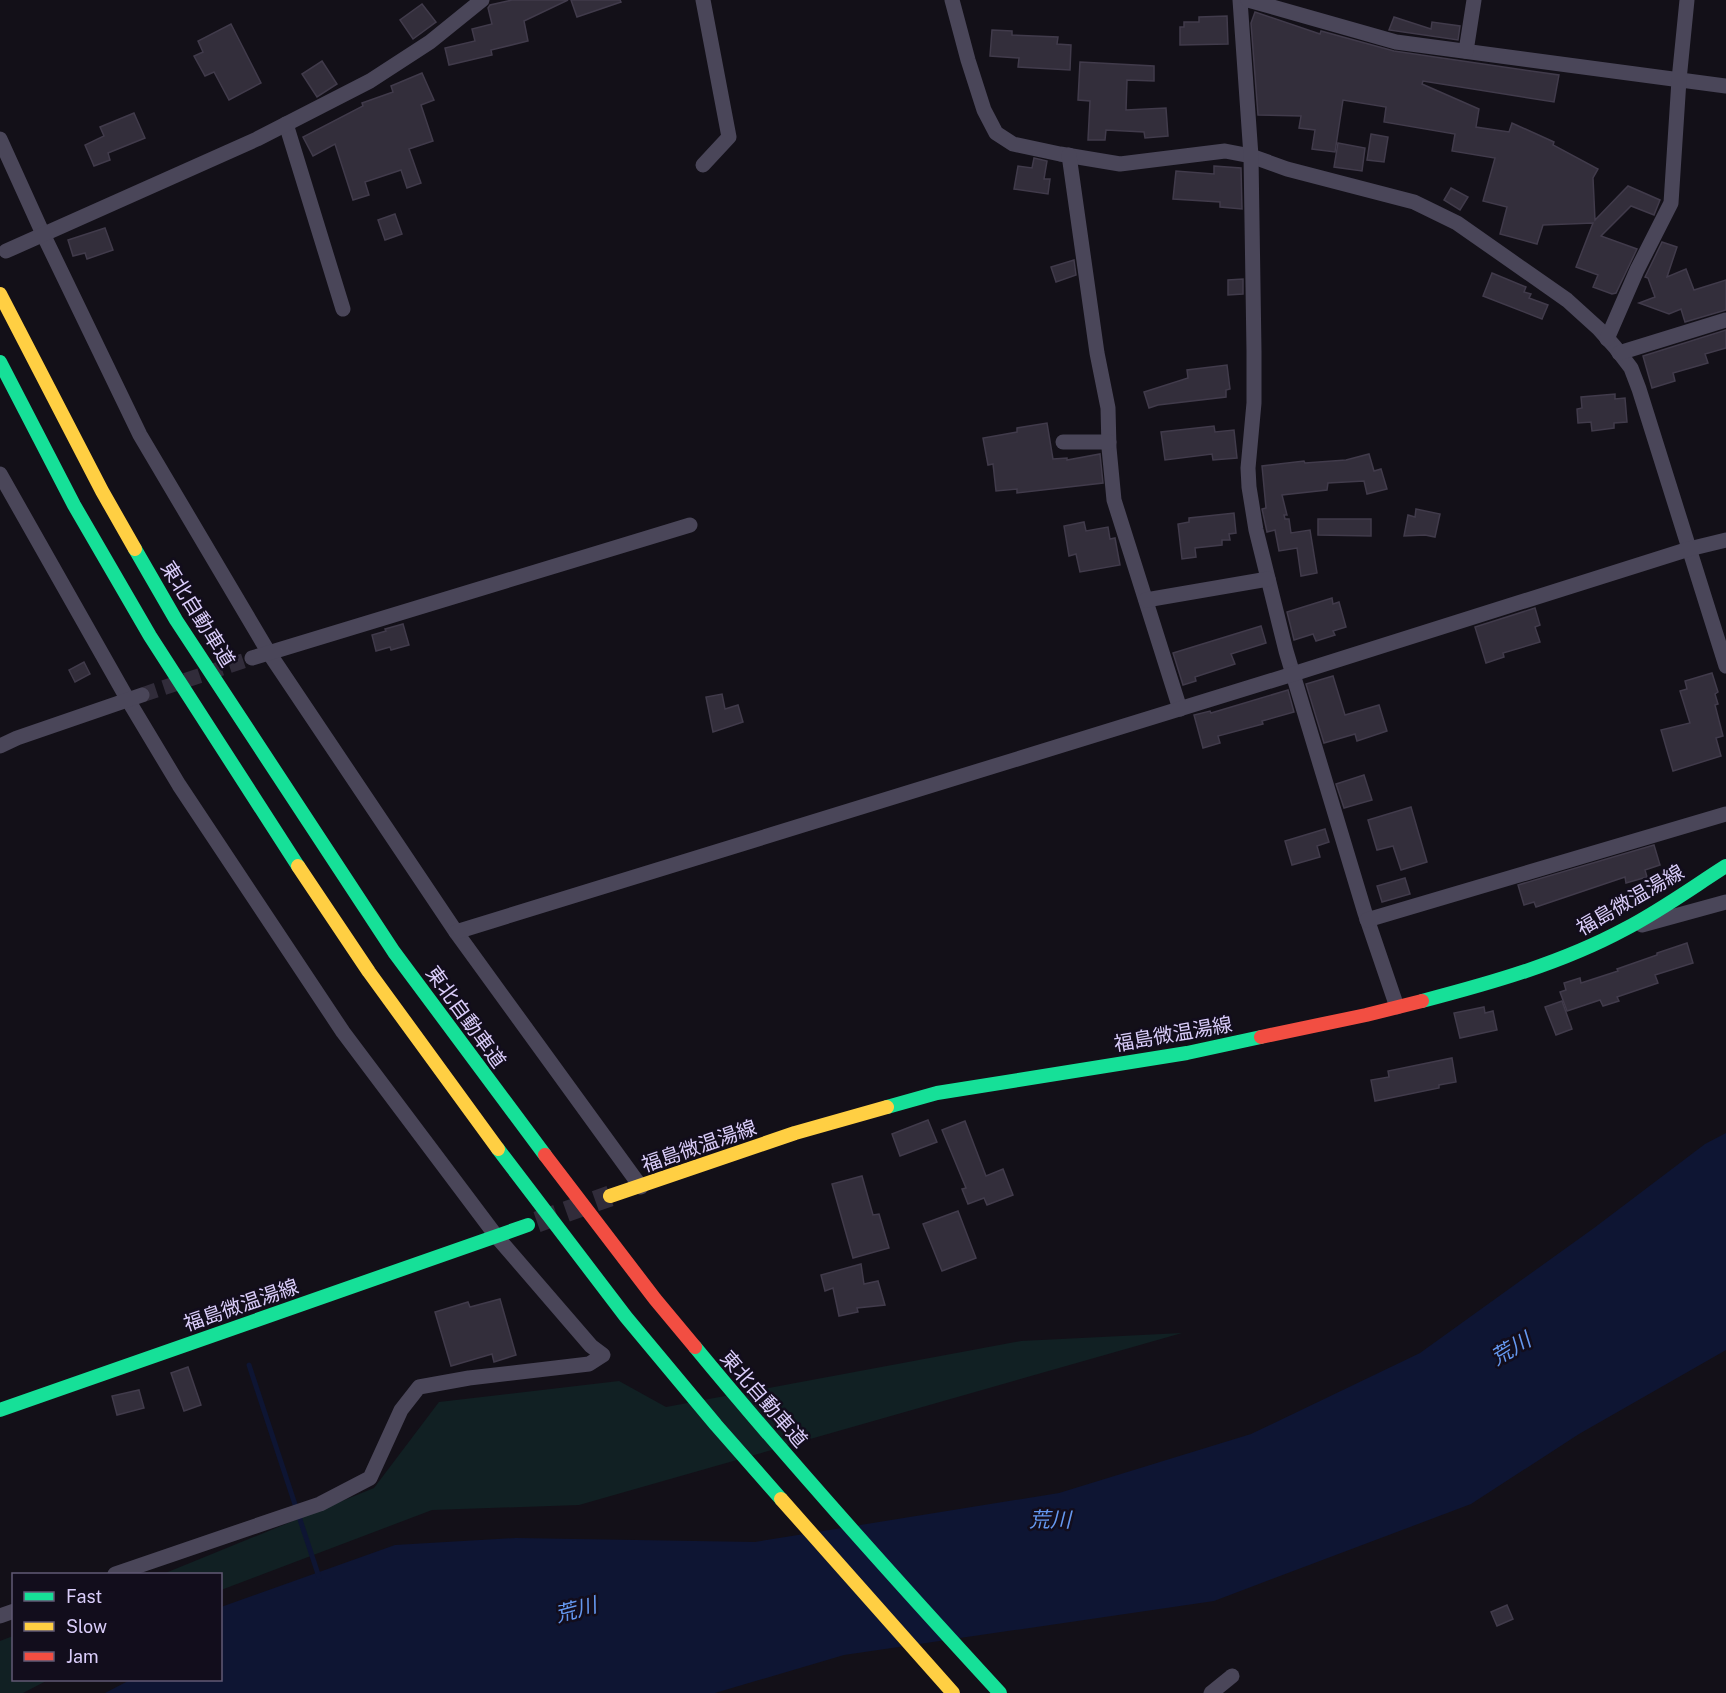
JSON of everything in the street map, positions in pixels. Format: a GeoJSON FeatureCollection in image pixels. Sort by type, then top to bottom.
{"type":"FeatureCollection","features":[{"type":"Feature","properties":{"kind":"main road","name":"東北自動車道"},"geometry":{"type":"LineString","coordinates":[[0,294],[102,491],[176,620],[394,952],[507,1106],[655,1299],[754,1419],[1000,1693]]}},
{"type":"Feature","properties":{"kind":"main road"},"geometry":{"type":"LineString","coordinates":[[0,362],[85,525],[150,636],[369,972],[481,1126],[626,1317],[717,1425],[953,1693]]}},
{"type":"Feature","properties":{"kind":"main road","name":"福島微温湯線"},"geometry":{"type":"LineString","coordinates":[[610,1196],[795,1133],[937,1093],[1187,1053],[1397,1007],[1488,984],[1584,949],[1626,929],[1726,867]]}},
{"type":"Feature","properties":{"kind":"main road","name":"福島微温湯線"},"geometry":{"type":"LineString","coordinates":[[0,1410],[528,1225]]}},
{"type":"Feature","properties":{"kind":"street"},"geometry":{"type":"LineString","coordinates":[[6,251],[257,139],[370,81],[430,42],[482,0]]}},
{"type":"Feature","properties":{"kind":"street"},"geometry":{"type":"LineString","coordinates":[[703,0],[729,137],[703,165]]}},
{"type":"Feature","properties":{"kind":"street"},"geometry":{"type":"LineString","coordinates":[[952,0],[984,111],[996,133],[1013,144],[1120,164],[1225,152],[1251,156],[1287,169],[1414,202],[1457,223],[1567,300],[1599,329],[1631,368],[1726,666]]}},
{"type":"Feature","properties":{"kind":"street"},"geometry":{"type":"LineString","coordinates":[[1240,0],[1251,156],[1254,392],[1248,468],[1256,530],[1293,674],[1367,920],[1397,1007]]}},
{"type":"Feature","properties":{"kind":"street"},"geometry":{"type":"LineString","coordinates":[[1248,0],[1396,42],[1726,86]]}},
{"type":"Feature","properties":{"kind":"street"},"geometry":{"type":"LineString","coordinates":[[1466,51],[1474,0]]}},
{"type":"Feature","properties":{"kind":"street"},"geometry":{"type":"LineString","coordinates":[[1607,339],[1637,270],[1671,203],[1687,0]]}},
{"type":"Feature","properties":{"kind":"street"},"geometry":{"type":"LineString","coordinates":[[286,124],[343,309]]}},
{"type":"Feature","properties":{"kind":"street"},"geometry":{"type":"LineString","coordinates":[[0,139],[140,435],[269,653],[456,932],[641,1187]]}},
{"type":"Feature","properties":{"kind":"street"},"geometry":{"type":"LineString","coordinates":[[1069,155],[1097,353],[1108,408],[1114,500],[1180,709]]}},
{"type":"Feature","properties":{"kind":"street"},"geometry":{"type":"LineString","coordinates":[[1619,353],[1726,320]]}},
{"type":"Feature","properties":{"kind":"street"},"geometry":{"type":"LineString","coordinates":[[1063,442],[1109,442]]}},
{"type":"Feature","properties":{"kind":"street"},"geometry":{"type":"LineString","coordinates":[[0,474],[135,698],[179,785],[343,1032],[496,1237],[591,1346],[603,1355],[589,1364],[469,1378],[419,1387],[401,1410],[370,1478],[320,1504],[121,1573]]}},
{"type":"Feature","properties":{"kind":"street"},"geometry":{"type":"LineString","coordinates":[[252,658],[690,525]]}},
{"type":"Feature","properties":{"kind":"street"},"geometry":{"type":"LineString","coordinates":[[456,932],[1293,674],[1689,549],[1726,540]]}},
{"type":"Feature","properties":{"kind":"street"},"geometry":{"type":"LineString","coordinates":[[1146,600],[1268,579]]}},
{"type":"Feature","properties":{"kind":"street"},"geometry":{"type":"LineString","coordinates":[[0,746],[17,738],[135,698]]}},
{"type":"Feature","properties":{"kind":"street"},"geometry":{"type":"LineString","coordinates":[[1367,920],[1726,813]]}},
{"type":"Feature","properties":{"kind":"street"},"geometry":{"type":"LineString","coordinates":[[1626,929],[1726,902]]}},
{"type":"Feature","properties":{"kind":"street"},"geometry":{"type":"LineString","coordinates":[[1211,1693],[1232,1676],[1231,1693]]}},
{"type":"Feature","properties":{"kind":"shaded area"},"geometry":{"type":"Polygon","coordinates":[[[1182,1333],[579,1505],[432,1510],[222,1590],[222,1573],[165,1573],[374,1488],[439,1402],[619,1381],[666,1407],[1021,1341],[1182,1333]]]}},
{"type":"Feature","properties":{"kind":"shaded area"},"geometry":{"type":"Polygon","coordinates":[[[12,1636],[12,1681],[46,1681],[23,1693],[0,1693],[0,1641],[12,1636]]]}},
{"type":"Feature","properties":{"kind":"water","name":"荒川"},"geometry":{"type":"Polygon","coordinates":[[[1726,1133],[1726,1350],[1579,1434],[1471,1504],[1214,1601],[844,1655],[715,1693],[105,1693],[128,1681],[222,1681],[222,1607],[395,1545],[516,1538],[755,1542],[1059,1493],[1251,1434],[1420,1353],[1594,1228],[1705,1144],[1726,1133]]]}},
{"type":"Feature","properties":{"kind":"building"},"geometry":{"type":"Polygon","coordinates":[[[512,0],[568,0],[524,21],[528,41],[491,50],[492,55],[449,65],[445,48],[475,41],[472,29],[492,24],[488,8],[490,5],[512,0]]]}},
{"type":"Feature","properties":{"kind":"building"},"geometry":{"type":"Polygon","coordinates":[[[571,0],[620,0],[621,2],[577,17],[571,0]]]}},
{"type":"Feature","properties":{"kind":"building"},"geometry":{"type":"Polygon","coordinates":[[[422,4],[436,22],[413,39],[400,20],[422,4]]]}},
{"type":"Feature","properties":{"kind":"building"},"geometry":{"type":"Polygon","coordinates":[[[1255,12],[1320,34],[1321,31],[1394,51],[1559,75],[1554,102],[1423,81],[1422,84],[1479,109],[1476,127],[1509,132],[1512,123],[1554,142],[1553,145],[1598,169],[1593,178],[1595,220],[1628,186],[1660,200],[1654,215],[1631,206],[1601,236],[1637,249],[1616,293],[1612,294],[1593,287],[1598,275],[1576,267],[1593,223],[1543,225],[1537,244],[1500,234],[1507,207],[1483,201],[1495,158],[1452,151],[1455,134],[1384,122],[1386,107],[1343,100],[1335,152],[1312,149],[1315,130],[1299,128],[1301,116],[1258,115],[1251,23],[1255,12]]]}},
{"type":"Feature","properties":{"kind":"building"},"geometry":{"type":"Polygon","coordinates":[[[1227,16],[1228,44],[1180,45],[1180,27],[1184,27],[1184,22],[1199,22],[1199,17],[1227,16]]]}},
{"type":"Feature","properties":{"kind":"building"},"geometry":{"type":"Polygon","coordinates":[[[1394,17],[1431,29],[1432,22],[1460,26],[1458,40],[1389,30],[1394,17]]]}},
{"type":"Feature","properties":{"kind":"building"},"geometry":{"type":"Polygon","coordinates":[[[231,24],[261,83],[229,100],[214,72],[205,76],[194,56],[203,52],[198,41],[231,24]]]}},
{"type":"Feature","properties":{"kind":"building"},"geometry":{"type":"Polygon","coordinates":[[[992,30],[1012,31],[1012,35],[1058,37],[1057,44],[1071,45],[1070,70],[1018,67],[1019,58],[990,56],[992,30]]]}},
{"type":"Feature","properties":{"kind":"building"},"geometry":{"type":"Polygon","coordinates":[[[322,61],[337,84],[317,97],[302,74],[322,61]]]}},
{"type":"Feature","properties":{"kind":"building"},"geometry":{"type":"Polygon","coordinates":[[[1080,62],[1154,66],[1154,81],[1127,80],[1126,110],[1166,108],[1168,136],[1145,138],[1144,132],[1106,130],[1105,140],[1088,140],[1090,101],[1078,100],[1080,62]]]}},
{"type":"Feature","properties":{"kind":"building"},"geometry":{"type":"Polygon","coordinates":[[[422,73],[434,100],[421,105],[433,141],[409,149],[421,183],[407,188],[401,170],[365,182],[369,195],[353,200],[335,144],[313,156],[303,137],[363,106],[362,103],[393,92],[391,86],[422,73]]]}},
{"type":"Feature","properties":{"kind":"building"},"geometry":{"type":"Polygon","coordinates":[[[134,113],[145,138],[108,153],[110,160],[94,166],[85,145],[104,136],[100,127],[134,113]]]}},
{"type":"Feature","properties":{"kind":"building"},"geometry":{"type":"Polygon","coordinates":[[[1371,134],[1388,137],[1384,162],[1367,160],[1371,134]]]}},
{"type":"Feature","properties":{"kind":"building"},"geometry":{"type":"Polygon","coordinates":[[[1338,143],[1365,148],[1362,171],[1334,167],[1338,143]]]}},
{"type":"Feature","properties":{"kind":"building"},"geometry":{"type":"Polygon","coordinates":[[[1034,158],[1047,161],[1044,179],[1050,179],[1048,194],[1014,189],[1018,166],[1032,168],[1034,158]]]}},
{"type":"Feature","properties":{"kind":"building"},"geometry":{"type":"Polygon","coordinates":[[[1214,166],[1241,168],[1242,209],[1220,207],[1220,202],[1173,199],[1176,171],[1214,174],[1214,166]]]}},
{"type":"Feature","properties":{"kind":"building"},"geometry":{"type":"Polygon","coordinates":[[[1451,188],[1468,197],[1460,210],[1444,200],[1451,188]]]}},
{"type":"Feature","properties":{"kind":"building"},"geometry":{"type":"Polygon","coordinates":[[[395,214],[402,234],[385,240],[378,220],[395,214]]]}},
{"type":"Feature","properties":{"kind":"building"},"geometry":{"type":"Polygon","coordinates":[[[105,228],[113,250],[87,259],[85,253],[73,256],[68,240],[105,228]]]}},
{"type":"Feature","properties":{"kind":"building"},"geometry":{"type":"Polygon","coordinates":[[[1662,242],[1677,247],[1667,277],[1686,269],[1694,290],[1726,280],[1726,310],[1685,322],[1681,309],[1669,314],[1639,303],[1655,297],[1648,278],[1645,277],[1662,242]]]}},
{"type":"Feature","properties":{"kind":"building"},"geometry":{"type":"Polygon","coordinates":[[[1074,260],[1076,275],[1056,282],[1051,267],[1074,260]]]}},
{"type":"Feature","properties":{"kind":"building"},"geometry":{"type":"Polygon","coordinates":[[[1492,273],[1526,287],[1524,292],[1531,294],[1529,298],[1548,305],[1542,319],[1483,296],[1492,273]]]}},
{"type":"Feature","properties":{"kind":"building"},"geometry":{"type":"Polygon","coordinates":[[[1243,279],[1243,294],[1228,295],[1228,280],[1243,279]]]}},
{"type":"Feature","properties":{"kind":"building"},"geometry":{"type":"Polygon","coordinates":[[[1726,330],[1726,348],[1705,354],[1708,363],[1673,373],[1675,381],[1652,388],[1643,356],[1726,330]]]}},
{"type":"Feature","properties":{"kind":"building"},"geometry":{"type":"Polygon","coordinates":[[[1227,365],[1230,389],[1226,390],[1226,397],[1149,408],[1144,392],[1188,378],[1187,370],[1227,365]]]}},
{"type":"Feature","properties":{"kind":"building"},"geometry":{"type":"Polygon","coordinates":[[[1615,394],[1615,399],[1625,398],[1627,422],[1614,423],[1614,428],[1592,431],[1591,422],[1578,423],[1577,409],[1582,408],[1581,397],[1615,394]]]}},
{"type":"Feature","properties":{"kind":"building"},"geometry":{"type":"Polygon","coordinates":[[[1047,423],[1053,459],[1067,458],[1067,460],[1100,454],[1103,483],[1017,493],[1017,489],[996,491],[993,464],[988,465],[983,438],[1017,432],[1017,428],[1047,423]]]}},
{"type":"Feature","properties":{"kind":"building"},"geometry":{"type":"Polygon","coordinates":[[[1214,426],[1215,432],[1234,430],[1237,458],[1213,460],[1212,454],[1165,460],[1161,432],[1214,426]]]}},
{"type":"Feature","properties":{"kind":"building"},"geometry":{"type":"Polygon","coordinates":[[[1369,454],[1374,471],[1381,469],[1387,489],[1367,494],[1364,481],[1328,483],[1327,490],[1282,495],[1287,515],[1284,515],[1285,519],[1289,519],[1291,533],[1310,530],[1317,573],[1301,576],[1297,548],[1279,551],[1275,530],[1267,532],[1262,509],[1266,508],[1262,466],[1304,461],[1305,463],[1346,460],[1369,454]]]}},
{"type":"Feature","properties":{"kind":"building"},"geometry":{"type":"Polygon","coordinates":[[[1416,509],[1440,514],[1435,537],[1404,536],[1408,515],[1415,517],[1416,509]]]}},
{"type":"Feature","properties":{"kind":"building"},"geometry":{"type":"Polygon","coordinates":[[[1234,513],[1236,533],[1229,534],[1230,540],[1222,540],[1222,545],[1195,548],[1196,557],[1182,559],[1178,524],[1189,522],[1189,518],[1234,513]]]}},
{"type":"Feature","properties":{"kind":"building"},"geometry":{"type":"Polygon","coordinates":[[[1318,519],[1371,519],[1371,536],[1318,535],[1318,519]]]}},
{"type":"Feature","properties":{"kind":"building"},"geometry":{"type":"Polygon","coordinates":[[[1084,522],[1086,531],[1108,527],[1110,539],[1115,538],[1120,565],[1080,572],[1076,554],[1069,556],[1064,526],[1084,522]]]}},
{"type":"Feature","properties":{"kind":"building"},"geometry":{"type":"Polygon","coordinates":[[[1332,598],[1333,604],[1339,602],[1346,627],[1333,631],[1335,635],[1316,641],[1313,634],[1294,640],[1287,612],[1332,598]]]}},
{"type":"Feature","properties":{"kind":"building"},"geometry":{"type":"Polygon","coordinates":[[[1535,608],[1540,625],[1535,627],[1540,642],[1503,653],[1504,657],[1486,663],[1475,627],[1535,608]]]}},
{"type":"Feature","properties":{"kind":"building"},"geometry":{"type":"Polygon","coordinates":[[[403,624],[409,645],[376,651],[372,635],[403,624]]]}},
{"type":"Feature","properties":{"kind":"building"},"geometry":{"type":"Polygon","coordinates":[[[1261,626],[1266,643],[1231,654],[1235,664],[1195,677],[1196,681],[1183,685],[1173,653],[1261,626]]]}},
{"type":"Feature","properties":{"kind":"building"},"geometry":{"type":"Polygon","coordinates":[[[84,662],[90,674],[75,682],[69,670],[84,662]]]}},
{"type":"Feature","properties":{"kind":"building"},"geometry":{"type":"Polygon","coordinates":[[[1712,673],[1718,692],[1715,694],[1718,704],[1715,705],[1723,736],[1716,738],[1721,756],[1673,771],[1661,730],[1690,723],[1680,691],[1687,689],[1685,681],[1712,673]]]}},
{"type":"Feature","properties":{"kind":"building"},"geometry":{"type":"Polygon","coordinates":[[[1333,676],[1345,715],[1379,705],[1387,731],[1357,741],[1355,734],[1324,743],[1306,684],[1333,676]]]}},
{"type":"Feature","properties":{"kind":"building"},"geometry":{"type":"Polygon","coordinates":[[[1288,690],[1294,712],[1262,721],[1263,724],[1218,736],[1220,743],[1203,748],[1194,715],[1210,711],[1211,713],[1288,690]]]}},
{"type":"Feature","properties":{"kind":"building"},"geometry":{"type":"Polygon","coordinates":[[[722,694],[725,709],[738,705],[743,722],[713,732],[706,697],[722,694]]]}},
{"type":"Feature","properties":{"kind":"building"},"geometry":{"type":"Polygon","coordinates":[[[1364,775],[1372,800],[1344,808],[1336,784],[1364,775]]]}},
{"type":"Feature","properties":{"kind":"building"},"geometry":{"type":"Polygon","coordinates":[[[1411,807],[1427,862],[1401,870],[1393,846],[1377,850],[1368,820],[1411,807]]]}},
{"type":"Feature","properties":{"kind":"building"},"geometry":{"type":"Polygon","coordinates":[[[1325,829],[1329,842],[1317,846],[1320,857],[1292,865],[1285,841],[1325,829]]]}},
{"type":"Feature","properties":{"kind":"building"},"geometry":{"type":"Polygon","coordinates":[[[1654,845],[1660,865],[1645,870],[1647,877],[1626,883],[1625,877],[1536,907],[1534,902],[1524,905],[1518,885],[1654,845]]]}},
{"type":"Feature","properties":{"kind":"building"},"geometry":{"type":"Polygon","coordinates":[[[1405,878],[1410,894],[1382,902],[1377,886],[1405,878]]]}},
{"type":"Feature","properties":{"kind":"building"},"geometry":{"type":"Polygon","coordinates":[[[1687,943],[1693,963],[1655,975],[1658,983],[1617,997],[1619,1001],[1603,1006],[1600,1000],[1567,1011],[1560,992],[1566,990],[1564,983],[1580,978],[1581,983],[1618,971],[1617,969],[1687,943]]]}},
{"type":"Feature","properties":{"kind":"building"},"geometry":{"type":"Polygon","coordinates":[[[1562,1001],[1572,1029],[1556,1035],[1545,1007],[1562,1001]]]}},
{"type":"Feature","properties":{"kind":"building"},"geometry":{"type":"Polygon","coordinates":[[[1484,1007],[1485,1013],[1493,1011],[1497,1030],[1460,1038],[1454,1013],[1484,1007]]]}},
{"type":"Feature","properties":{"kind":"building"},"geometry":{"type":"Polygon","coordinates":[[[1452,1058],[1456,1082],[1439,1085],[1439,1088],[1375,1101],[1371,1080],[1389,1077],[1388,1071],[1452,1058]]]}},
{"type":"Feature","properties":{"kind":"building"},"geometry":{"type":"Polygon","coordinates":[[[928,1120],[937,1142],[900,1156],[892,1134],[928,1120]]]}},
{"type":"Feature","properties":{"kind":"building"},"geometry":{"type":"Polygon","coordinates":[[[965,1121],[986,1176],[1003,1169],[1013,1195],[987,1205],[984,1198],[968,1204],[962,1189],[966,1188],[942,1130],[965,1121]]]}},
{"type":"Feature","properties":{"kind":"building"},"geometry":{"type":"Polygon","coordinates":[[[862,1176],[873,1215],[879,1214],[889,1248],[853,1258],[832,1184],[862,1176]]]}},
{"type":"Feature","properties":{"kind":"building"},"geometry":{"type":"Polygon","coordinates":[[[958,1211],[976,1258],[942,1271],[923,1224],[958,1211]]]}},
{"type":"Feature","properties":{"kind":"building"},"geometry":{"type":"Polygon","coordinates":[[[861,1264],[864,1284],[878,1281],[885,1305],[857,1308],[858,1312],[839,1316],[833,1288],[825,1291],[821,1275],[861,1264]]]}},
{"type":"Feature","properties":{"kind":"building"},"geometry":{"type":"Polygon","coordinates":[[[500,1299],[516,1355],[494,1362],[492,1354],[451,1366],[435,1312],[468,1302],[470,1307],[500,1299]]]}},
{"type":"Feature","properties":{"kind":"building"},"geometry":{"type":"Polygon","coordinates":[[[188,1367],[201,1405],[184,1411],[171,1373],[188,1367]]]}},
{"type":"Feature","properties":{"kind":"building"},"geometry":{"type":"Polygon","coordinates":[[[139,1390],[144,1408],[117,1415],[112,1396],[139,1390]]]}},
{"type":"Feature","properties":{"kind":"building"},"geometry":{"type":"Polygon","coordinates":[[[1507,1605],[1513,1619],[1497,1626],[1491,1612],[1507,1605]]]}},
{"type":"Feature","properties":{"kind":"waterway"},"geometry":{"type":"LineString","coordinates":[[249,1365],[319,1577]]}},
{"type":"Feature","properties":{"kind":"tunnel"},"geometry":{"type":"LineString","coordinates":[[142,695],[252,658]]}},
{"type":"Feature","properties":{"kind":"tunnel"},"geometry":{"type":"LineString","coordinates":[[537,1222],[610,1196]]}},
{"type":"Feature","properties":{"kind":"traffic: fast"},"geometry":{"type":"LineString","coordinates":[[0,362],[74,505],[150,636],[298,866]]}},
{"type":"Feature","properties":{"kind":"traffic: fast"},"geometry":{"type":"LineString","coordinates":[[135,549],[176,620],[394,952],[545,1155]]}},
{"type":"Feature","properties":{"kind":"traffic: fast"},"geometry":{"type":"LineString","coordinates":[[1422,1001],[1551,962],[1601,941],[1664,907],[1726,866]]}},
{"type":"Feature","properties":{"kind":"traffic: fast"},"geometry":{"type":"LineString","coordinates":[[887,1107],[937,1093],[1187,1053],[1261,1037]]}},
{"type":"Feature","properties":{"kind":"traffic: fast"},"geometry":{"type":"LineString","coordinates":[[498,1149],[626,1317],[781,1499]]}},
{"type":"Feature","properties":{"kind":"traffic: fast"},"geometry":{"type":"LineString","coordinates":[[0,1410],[528,1225]]}},
{"type":"Feature","properties":{"kind":"traffic: fast"},"geometry":{"type":"LineString","coordinates":[[695,1347],[845,1522],[1000,1693]]}},
{"type":"Feature","properties":{"kind":"traffic: slow"},"geometry":{"type":"LineString","coordinates":[[0,294],[102,491],[135,549]]}},
{"type":"Feature","properties":{"kind":"traffic: slow"},"geometry":{"type":"LineString","coordinates":[[298,866],[369,972],[498,1149]]}},
{"type":"Feature","properties":{"kind":"traffic: slow"},"geometry":{"type":"LineString","coordinates":[[610,1196],[795,1133],[887,1107]]}},
{"type":"Feature","properties":{"kind":"traffic: slow"},"geometry":{"type":"LineString","coordinates":[[781,1499],[953,1693]]}},
{"type":"Feature","properties":{"kind":"traffic: jam"},"geometry":{"type":"LineString","coordinates":[[1261,1037],[1422,1001]]}},
{"type":"Feature","properties":{"kind":"traffic: jam"},"geometry":{"type":"LineString","coordinates":[[545,1155],[655,1299],[695,1347]]}}]}
